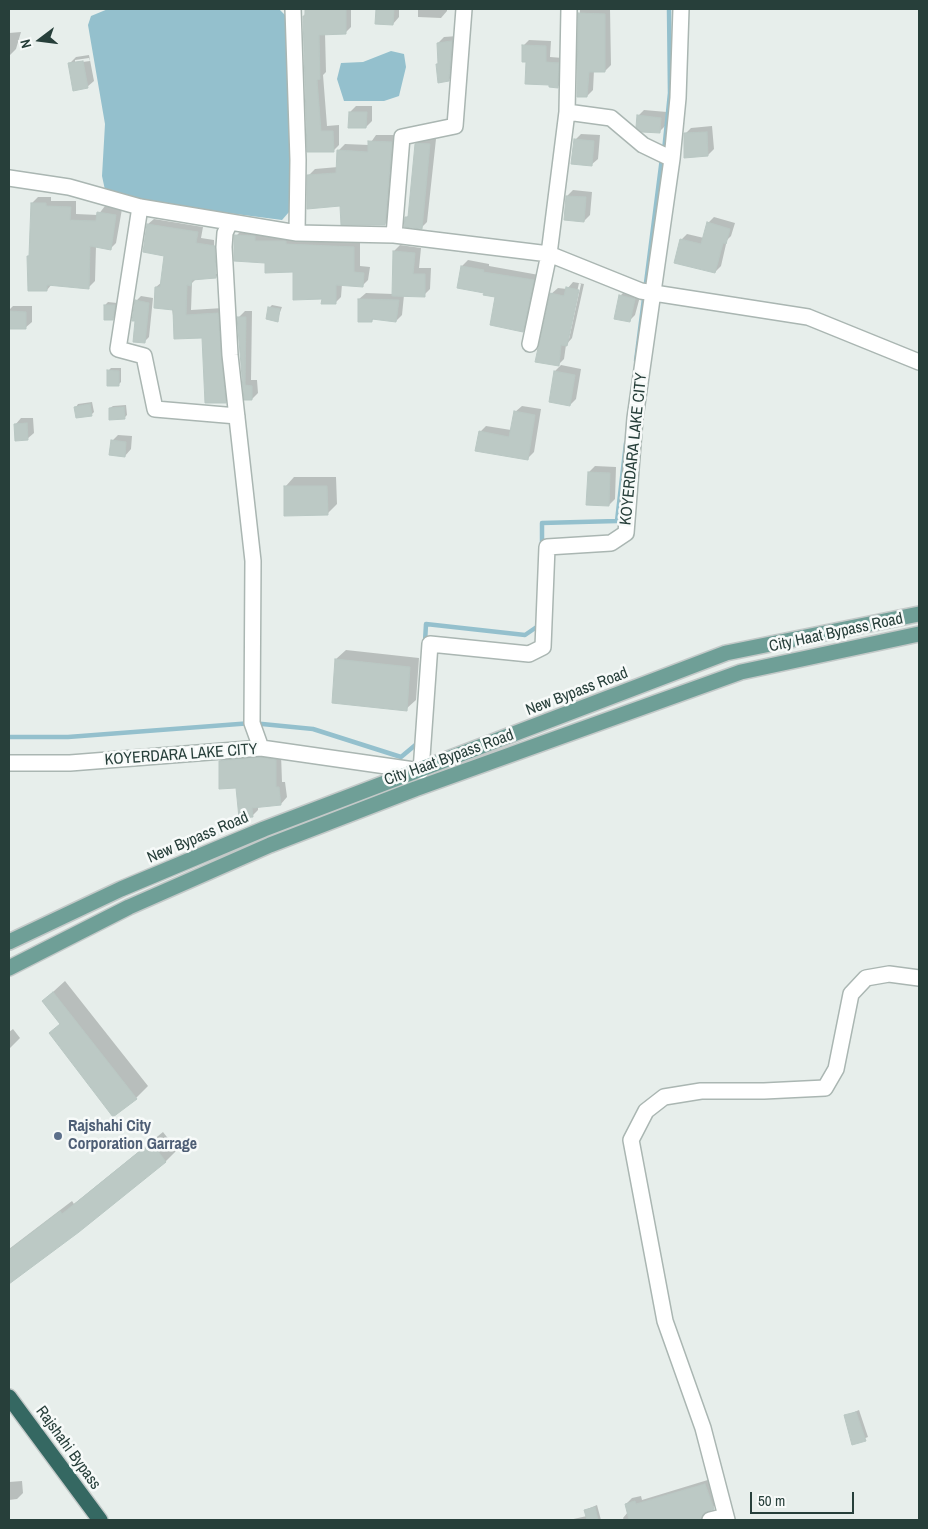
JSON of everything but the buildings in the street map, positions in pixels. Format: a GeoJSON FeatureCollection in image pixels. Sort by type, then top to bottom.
{"type":"FeatureCollection","features":[{"type":"Feature","properties":{"kind":"highway","name":"Rajshahi Bypass"},"geometry":{"type":"LineString","coordinates":[[9,1397],[100,1520]]}},
{"type":"Feature","properties":{"kind":"main road","name":"New Bypass Road"},"geometry":{"type":"LineString","coordinates":[[9,942],[130,885],[264,829],[421,771],[726,653],[919,614]]}},
{"type":"Feature","properties":{"kind":"main road","name":"City Haat Bypass Road"},"geometry":{"type":"LineString","coordinates":[[9,968],[129,907],[270,845],[407,792],[741,672],[919,634]]}},
{"type":"Feature","properties":{"kind":"street"},"geometry":{"type":"LineString","coordinates":[[293,9],[298,160],[297,233]]}},
{"type":"Feature","properties":{"kind":"street"},"geometry":{"type":"LineString","coordinates":[[394,235],[402,137],[455,126],[464,9]]}},
{"type":"Feature","properties":{"kind":"street"},"geometry":{"type":"LineString","coordinates":[[530,344],[549,254],[567,112],[569,9]]}},
{"type":"Feature","properties":{"kind":"street","name":"KOYERDARA LAKE CITY"},"geometry":{"type":"LineString","coordinates":[[9,763],[70,763],[261,748],[421,771],[430,644],[529,654],[543,647],[547,547],[611,543],[626,532],[648,292],[672,159],[678,98],[680,9]]}},
{"type":"Feature","properties":{"kind":"street"},"geometry":{"type":"LineString","coordinates":[[567,112],[611,118],[643,145],[672,159]]}},
{"type":"Feature","properties":{"kind":"street"},"geometry":{"type":"LineString","coordinates":[[9,178],[69,187],[140,207],[297,233],[394,235],[549,254],[648,292],[808,317],[919,362]]}},
{"type":"Feature","properties":{"kind":"street"},"geometry":{"type":"LineString","coordinates":[[140,207],[118,349],[144,356],[155,409],[237,416]]}},
{"type":"Feature","properties":{"kind":"street"},"geometry":{"type":"LineString","coordinates":[[230,222],[225,233],[224,247],[230,355],[253,561],[252,723],[261,748]]}},
{"type":"Feature","properties":{"kind":"street"},"geometry":{"type":"LineString","coordinates":[[710,1520],[727,1518],[703,1428],[665,1321],[631,1140],[646,1111],[664,1097],[701,1091],[764,1091],[824,1088],[836,1070],[851,994],[866,978],[889,974],[919,978]]}},
{"type":"Feature","properties":{"kind":"water"},"geometry":{"type":"Polygon","coordinates":[[[108,9],[279,9],[285,15],[291,92],[291,190],[289,212],[282,220],[128,200],[105,190],[102,176],[105,124],[88,25],[91,16],[108,9]]]}},
{"type":"Feature","properties":{"kind":"water"},"geometry":{"type":"Polygon","coordinates":[[[391,51],[404,54],[406,67],[399,96],[384,101],[344,101],[337,79],[341,63],[363,62],[391,51]]]}},
{"type":"Feature","properties":{"kind":"waterway"},"geometry":{"type":"LineString","coordinates":[[664,151],[670,93],[669,9]]}},
{"type":"Feature","properties":{"kind":"waterway"},"geometry":{"type":"LineString","coordinates":[[636,361],[662,158]]}},
{"type":"Feature","properties":{"kind":"waterway"},"geometry":{"type":"LineString","coordinates":[[542,547],[542,523],[617,521],[626,443]]}},
{"type":"Feature","properties":{"kind":"waterway"},"geometry":{"type":"LineString","coordinates":[[425,642],[426,624],[525,635],[541,624]]}},
{"type":"Feature","properties":{"kind":"waterway"},"geometry":{"type":"LineString","coordinates":[[9,737],[68,737],[252,723],[313,729],[401,757],[419,742]]}},
{"type":"Feature","properties":{"kind":"place","name":"Rajshahi City Corporation Garrage"},"geometry":{"type":"Point","coordinates":[58,1136]}}]}
